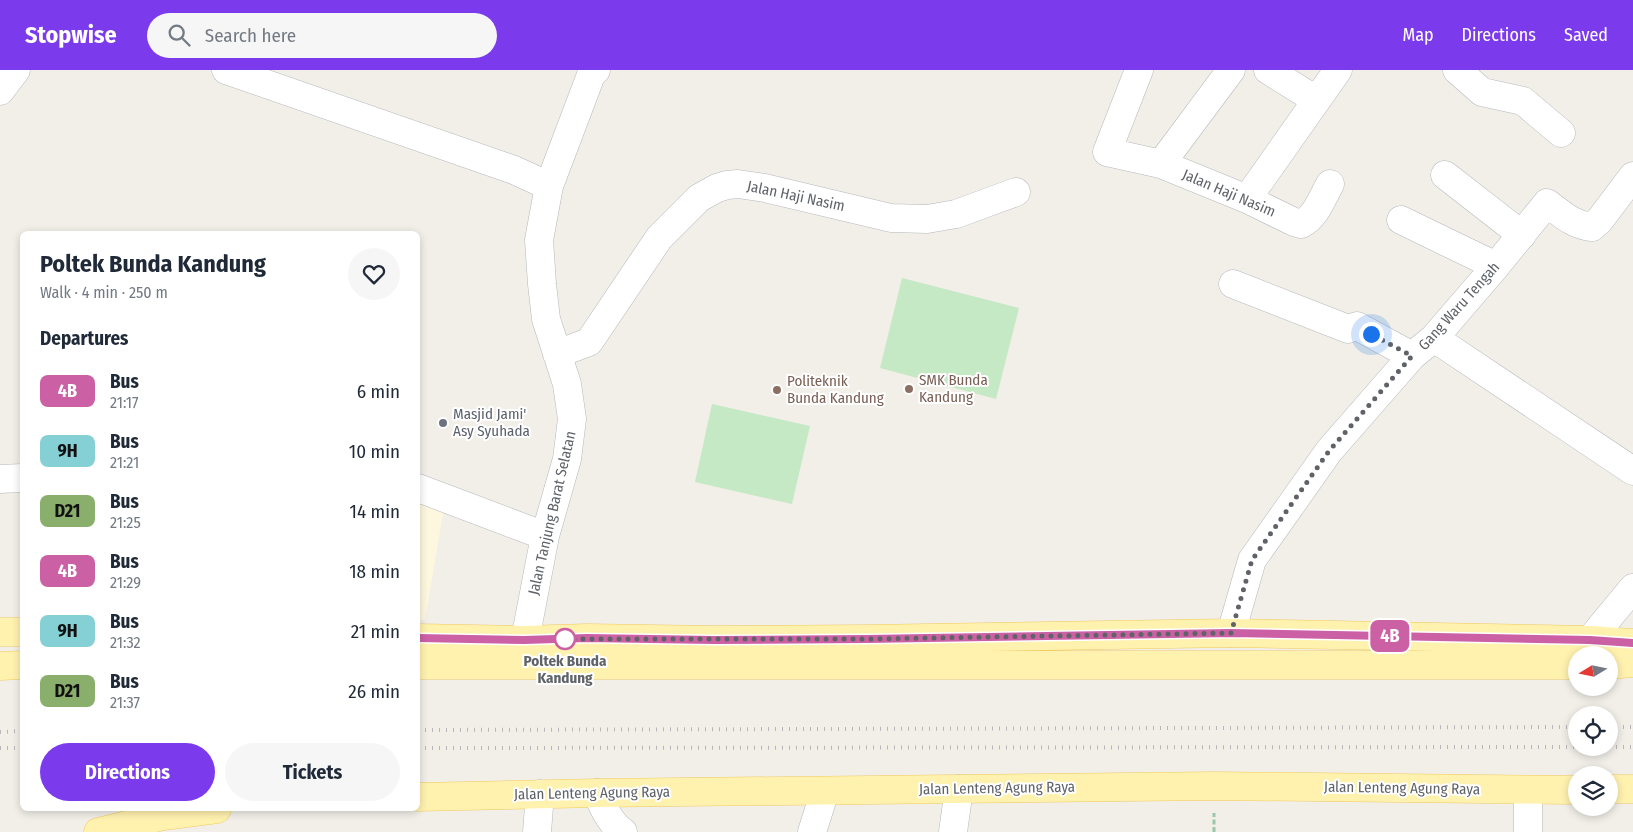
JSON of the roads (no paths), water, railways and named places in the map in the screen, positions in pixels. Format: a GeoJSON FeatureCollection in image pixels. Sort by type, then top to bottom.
{"type":"FeatureCollection","features":[{"type":"Feature","properties":{"kind":"main road"},"geometry":{"type":"LineString","coordinates":[[0,632],[20,632]]}},
{"type":"Feature","properties":{"kind":"main road"},"geometry":{"type":"LineString","coordinates":[[420,638],[714,640],[1231,633],[1590,640],[1633,643]]}},
{"type":"Feature","properties":{"kind":"main road"},"geometry":{"type":"LineString","coordinates":[[1618,664],[1633,663]]}},
{"type":"Feature","properties":{"kind":"main road"},"geometry":{"type":"LineString","coordinates":[[0,666],[20,665]]}},
{"type":"Feature","properties":{"kind":"main road"},"geometry":{"type":"LineString","coordinates":[[420,665],[1568,665]]}},
{"type":"Feature","properties":{"kind":"main road","name":"Jalan Lenteng Agung Raya"},"geometry":{"type":"LineString","coordinates":[[420,797],[597,793],[1215,786],[1568,790]]}},
{"type":"Feature","properties":{"kind":"main road"},"geometry":{"type":"LineString","coordinates":[[1618,789],[1633,789]]}},
{"type":"Feature","properties":{"kind":"main road"},"geometry":{"type":"LineString","coordinates":[[98,832],[163,816],[202,811]]}},
{"type":"Feature","properties":{"kind":"street"},"geometry":{"type":"LineString","coordinates":[[0,91],[16,70]]}},
{"type":"Feature","properties":{"kind":"street"},"geometry":{"type":"LineString","coordinates":[[226,70],[514,170],[548,186]]}},
{"type":"Feature","properties":{"kind":"street","name":"Jalan Haji Nasim"},"geometry":{"type":"LineString","coordinates":[[1139,70],[1107,152],[1161,164],[1247,199],[1301,224],[1309,220],[1330,184]]}},
{"type":"Feature","properties":{"kind":"street"},"geometry":{"type":"LineString","coordinates":[[1161,164],[1231,70]]}},
{"type":"Feature","properties":{"kind":"street"},"geometry":{"type":"LineString","coordinates":[[1268,70],[1316,100]]}},
{"type":"Feature","properties":{"kind":"street"},"geometry":{"type":"LineString","coordinates":[[1247,199],[1338,70]]}},
{"type":"Feature","properties":{"kind":"street"},"geometry":{"type":"LineString","coordinates":[[1458,70],[1482,92],[1523,101],[1561,134]]}},
{"type":"Feature","properties":{"kind":"street","name":"Jalan Tanjung Barat Selatan"},"geometry":{"type":"LineString","coordinates":[[524,640],[545,536],[567,459],[572,419],[567,384],[546,319],[539,240],[548,186],[592,72]]}},
{"type":"Feature","properties":{"kind":"street"},"geometry":{"type":"LineString","coordinates":[[1445,175],[1522,235]]}},
{"type":"Feature","properties":{"kind":"street","name":"Jalan Haji Nasim"},"geometry":{"type":"LineString","coordinates":[[557,354],[589,342],[659,238],[699,198],[717,188],[738,184],[765,188],[891,218],[927,219],[956,214],[1016,192]]}},
{"type":"Feature","properties":{"kind":"street","name":"Gang Waru Tengah"},"geometry":{"type":"LineString","coordinates":[[1231,633],[1252,560],[1329,451],[1412,356],[1434,338],[1547,203],[1573,222],[1581,226],[1592,227],[1628,193]]}},
{"type":"Feature","properties":{"kind":"street"},"geometry":{"type":"LineString","coordinates":[[1402,220],[1496,266]]}},
{"type":"Feature","properties":{"kind":"street"},"geometry":{"type":"LineString","coordinates":[[1233,284],[1348,329],[1357,326],[1412,356]]}},
{"type":"Feature","properties":{"kind":"street"},"geometry":{"type":"LineString","coordinates":[[1434,338],[1633,471]]}},
{"type":"Feature","properties":{"kind":"street"},"geometry":{"type":"LineString","coordinates":[[0,479],[20,478]]}},
{"type":"Feature","properties":{"kind":"street"},"geometry":{"type":"LineString","coordinates":[[420,489],[545,536]]}},
{"type":"Feature","properties":{"kind":"street"},"geometry":{"type":"LineString","coordinates":[[1590,640],[1633,588]]}},
{"type":"Feature","properties":{"kind":"street"},"geometry":{"type":"LineString","coordinates":[[953,832],[959,789]]}},
{"type":"Feature","properties":{"kind":"street"},"geometry":{"type":"LineString","coordinates":[[812,832],[825,790]]}},
{"type":"Feature","properties":{"kind":"street"},"geometry":{"type":"LineString","coordinates":[[1528,790],[1528,832]]}},
{"type":"Feature","properties":{"kind":"street"},"geometry":{"type":"LineString","coordinates":[[597,793],[609,817],[622,832]]}},
{"type":"Feature","properties":{"kind":"street"},"geometry":{"type":"LineString","coordinates":[[536,832],[540,794]]}},
{"type":"Feature","properties":{"kind":"railway"},"geometry":{"type":"LineString","coordinates":[[420,730],[1568,727]]}},
{"type":"Feature","properties":{"kind":"railway"},"geometry":{"type":"LineString","coordinates":[[1618,727],[1633,727]]}},
{"type":"Feature","properties":{"kind":"railway"},"geometry":{"type":"LineString","coordinates":[[0,732],[20,731]]}},
{"type":"Feature","properties":{"kind":"railway"},"geometry":{"type":"LineString","coordinates":[[420,748],[1568,747]]}},
{"type":"Feature","properties":{"kind":"railway"},"geometry":{"type":"LineString","coordinates":[[1618,747],[1633,747]]}},
{"type":"Feature","properties":{"kind":"railway"},"geometry":{"type":"LineString","coordinates":[[0,748],[20,748]]}},
{"type":"Feature","properties":{"kind":"place","name":"SMK Bunda Kandung"},"geometry":{"type":"Point","coordinates":[909,389]}},
{"type":"Feature","properties":{"kind":"place","name":"Politeknik Bunda Kandung"},"geometry":{"type":"Point","coordinates":[777,390]}},
{"type":"Feature","properties":{"kind":"place","name":"Masjid Jami' Asy Syuhada"},"geometry":{"type":"Point","coordinates":[443,423]}},
{"type":"Feature","properties":{"kind":"place","name":"Poltek Bunda Kandung"},"geometry":{"type":"Point","coordinates":[565,639]}}]}
